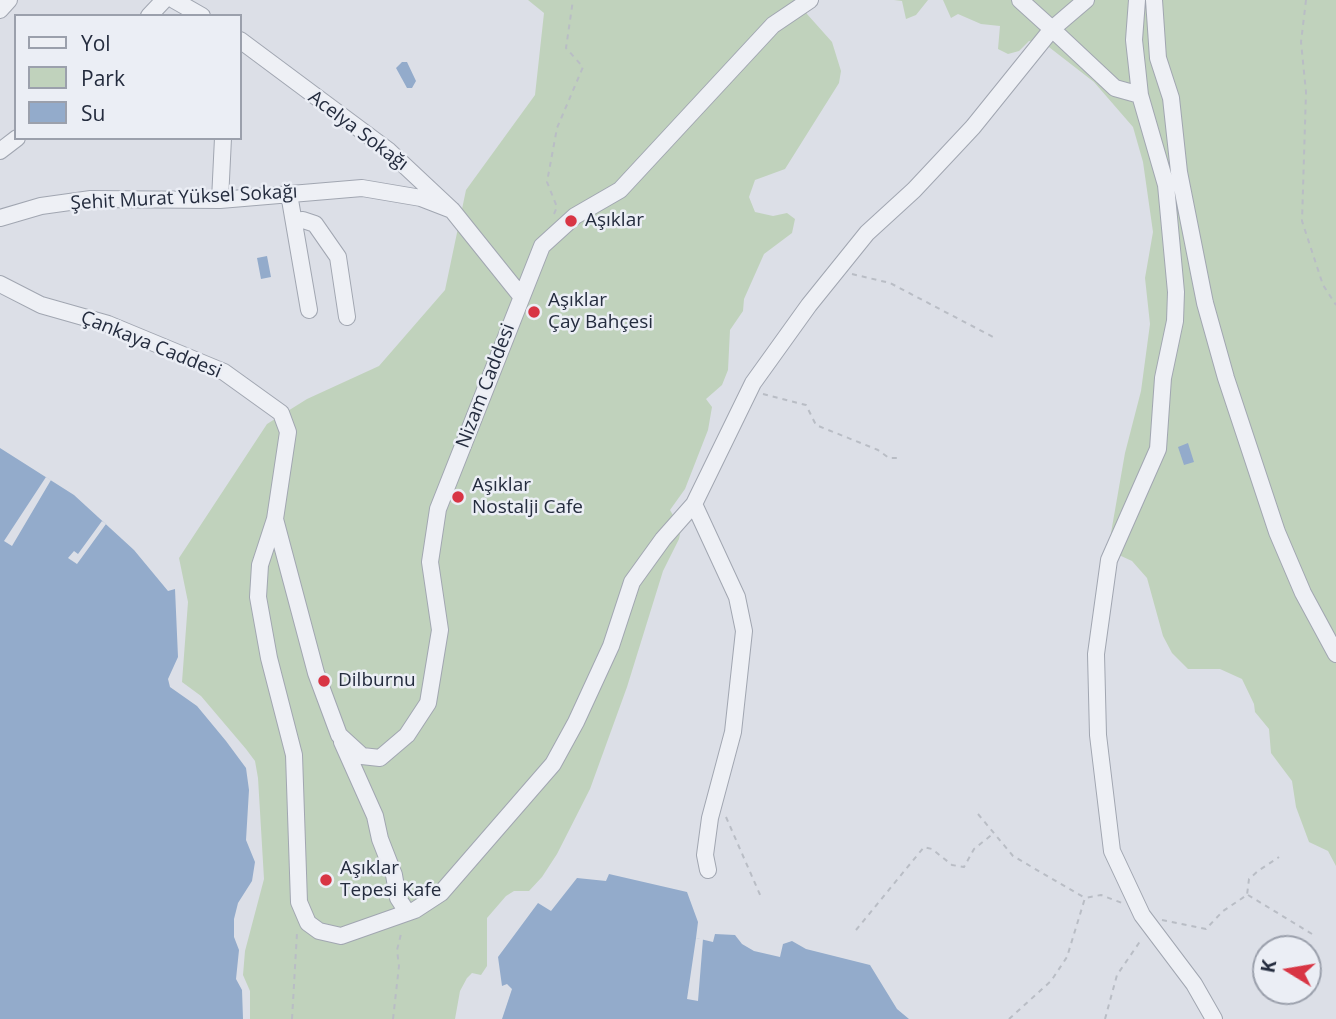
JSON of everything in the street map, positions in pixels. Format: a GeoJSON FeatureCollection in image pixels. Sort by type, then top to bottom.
{"type":"FeatureCollection","features":[{"type":"Feature","properties":{"kind":"street"},"geometry":{"type":"LineString","coordinates":[[0,10],[9,0]]}},
{"type":"Feature","properties":{"kind":"street"},"geometry":{"type":"LineString","coordinates":[[151,14],[164,0]]}},
{"type":"Feature","properties":{"kind":"street"},"geometry":{"type":"LineString","coordinates":[[174,0],[198,14]]}},
{"type":"Feature","properties":{"kind":"street","name":"Nizam Caddesi"},"geometry":{"type":"LineString","coordinates":[[339,735],[362,756],[380,758],[407,735],[428,703],[440,631],[430,562],[438,509],[542,246],[575,216],[620,190],[773,25],[810,0]]}},
{"type":"Feature","properties":{"kind":"street"},"geometry":{"type":"LineString","coordinates":[[1020,0],[1115,88],[1140,95]]}},
{"type":"Feature","properties":{"kind":"street"},"geometry":{"type":"LineString","coordinates":[[275,519],[260,565],[258,597],[269,658],[294,755],[301,908],[308,923],[319,931],[341,936],[407,912],[441,893],[553,764],[576,722],[611,646],[632,582],[663,539],[694,504],[750,390],[867,233],[914,190],[973,127],[1052,29],[1086,0]]}},
{"type":"Feature","properties":{"kind":"street"},"geometry":{"type":"LineString","coordinates":[[1138,0],[1134,40],[1140,95],[1166,185],[1177,292],[1175,321],[1163,378],[1158,449],[1109,560],[1096,654],[1098,735],[1112,851],[1136,905],[1150,927],[1185,969],[1214,1019]]}},
{"type":"Feature","properties":{"kind":"street"},"geometry":{"type":"LineString","coordinates":[[1154,0],[1158,58],[1171,98],[1179,172],[1205,303],[1222,366],[1277,532],[1303,593],[1336,654]]}},
{"type":"Feature","properties":{"kind":"street","name":"Acelya Sokağı"},"geometry":{"type":"LineString","coordinates":[[242,41],[389,151],[452,210],[521,296]]}},
{"type":"Feature","properties":{"kind":"street"},"geometry":{"type":"LineString","coordinates":[[0,151],[14,140]]}},
{"type":"Feature","properties":{"kind":"street"},"geometry":{"type":"LineString","coordinates":[[220,200],[223,140]]}},
{"type":"Feature","properties":{"kind":"street","name":"Şehit Murat Yüksel Sokağı"},"geometry":{"type":"LineString","coordinates":[[0,219],[41,206],[91,199],[220,200],[362,188],[421,198],[452,210]]}},
{"type":"Feature","properties":{"kind":"street"},"geometry":{"type":"LineString","coordinates":[[289,194],[309,310]]}},
{"type":"Feature","properties":{"kind":"street"},"geometry":{"type":"LineString","coordinates":[[294,221],[303,220],[315,224],[338,257],[347,317]]}},
{"type":"Feature","properties":{"kind":"street","name":"Çankaya Caddesi"},"geometry":{"type":"LineString","coordinates":[[0,284],[41,304],[108,324],[224,372],[281,413],[288,432],[275,519],[316,673],[339,735]]}},
{"type":"Feature","properties":{"kind":"street"},"geometry":{"type":"LineString","coordinates":[[694,504],[737,597],[744,631],[733,732],[710,818],[705,856],[708,870]]}},
{"type":"Feature","properties":{"kind":"street"},"geometry":{"type":"LineString","coordinates":[[339,735],[375,816],[380,839],[394,875],[398,898],[407,912]]}},
{"type":"Feature","properties":{"kind":"path"},"geometry":{"type":"LineString","coordinates":[[553,217],[557,207],[547,182],[557,128],[583,67],[566,48],[572,0]]}},
{"type":"Feature","properties":{"kind":"path"},"geometry":{"type":"LineString","coordinates":[[1306,0],[1301,42],[1306,92],[1302,221],[1324,285],[1336,305]]}},
{"type":"Feature","properties":{"kind":"path"},"geometry":{"type":"LineString","coordinates":[[840,267],[856,276],[890,283],[997,338]]}},
{"type":"Feature","properties":{"kind":"path"},"geometry":{"type":"LineString","coordinates":[[750,390],[806,405],[816,425],[878,450],[889,458],[900,458]]}},
{"type":"Feature","properties":{"kind":"path"},"geometry":{"type":"LineString","coordinates":[[717,797],[761,897]]}},
{"type":"Feature","properties":{"kind":"path"},"geometry":{"type":"LineString","coordinates":[[978,814],[1013,856],[1085,898],[1101,895],[1136,905]]}},
{"type":"Feature","properties":{"kind":"path"},"geometry":{"type":"LineString","coordinates":[[856,930],[924,847],[932,849],[952,865],[964,867],[974,849],[994,833]]}},
{"type":"Feature","properties":{"kind":"path"},"geometry":{"type":"LineString","coordinates":[[1105,1019],[1117,975],[1150,927],[1164,920],[1202,931],[1223,911],[1247,895],[1249,879],[1279,858]]}},
{"type":"Feature","properties":{"kind":"path"},"geometry":{"type":"LineString","coordinates":[[1247,895],[1312,934]]}},
{"type":"Feature","properties":{"kind":"path"},"geometry":{"type":"LineString","coordinates":[[1009,1019],[1051,981],[1067,957],[1085,898]]}},
{"type":"Feature","properties":{"kind":"path"},"geometry":{"type":"LineString","coordinates":[[292,1019],[294,951],[301,908]]}},
{"type":"Feature","properties":{"kind":"path"},"geometry":{"type":"LineString","coordinates":[[393,1019],[399,966],[397,950],[407,912]]}},
{"type":"Feature","properties":{"kind":"green space"},"geometry":{"type":"Polygon","coordinates":[[[528,0],[801,0],[807,14],[832,42],[841,71],[839,83],[785,169],[755,180],[749,197],[755,212],[773,216],[787,213],[795,219],[792,233],[764,254],[744,299],[743,311],[730,330],[728,370],[722,385],[706,399],[712,407],[708,430],[685,489],[670,510],[681,529],[679,539],[663,571],[627,687],[590,789],[557,854],[542,877],[529,891],[514,891],[506,896],[487,918],[487,966],[481,975],[472,973],[467,978],[460,991],[455,1019],[250,1019],[250,991],[243,975],[245,951],[264,879],[258,778],[255,761],[246,749],[201,696],[182,682],[188,602],[179,558],[267,424],[307,399],[379,366],[445,290],[466,190],[535,95],[544,13],[528,0]]]}},
{"type":"Feature","properties":{"kind":"green space"},"geometry":{"type":"Polygon","coordinates":[[[894,0],[928,0],[916,15],[906,19],[902,1],[894,0]]]}},
{"type":"Feature","properties":{"kind":"green space"},"geometry":{"type":"Polygon","coordinates":[[[943,0],[1336,0],[1336,866],[1328,851],[1309,842],[1296,807],[1292,781],[1271,753],[1269,729],[1255,712],[1242,679],[1220,669],[1188,669],[1172,653],[1163,636],[1147,578],[1132,561],[1108,550],[1125,453],[1141,391],[1150,324],[1145,278],[1153,232],[1143,162],[1133,127],[1094,82],[1045,44],[1029,41],[1019,51],[1008,54],[998,49],[1000,26],[981,24],[958,14],[951,18],[943,0]]]}},
{"type":"Feature","properties":{"kind":"water"},"geometry":{"type":"Polygon","coordinates":[[[402,62],[407,62],[416,81],[412,88],[407,88],[396,68],[402,62]]]}},
{"type":"Feature","properties":{"kind":"water"},"geometry":{"type":"Polygon","coordinates":[[[267,256],[271,277],[261,279],[257,258],[267,256]]]}},
{"type":"Feature","properties":{"kind":"water"},"geometry":{"type":"Polygon","coordinates":[[[1188,443],[1194,462],[1184,465],[1178,447],[1188,443]]]}},
{"type":"Feature","properties":{"kind":"water"},"geometry":{"type":"Polygon","coordinates":[[[0,448],[74,495],[134,550],[168,591],[175,589],[178,657],[168,679],[170,687],[197,706],[246,768],[249,790],[246,840],[255,862],[252,881],[238,903],[234,919],[234,937],[239,950],[236,979],[242,990],[243,1019],[0,1019],[0,448]]]}},
{"type":"Feature","properties":{"kind":"water"},"geometry":{"type":"Polygon","coordinates":[[[609,874],[687,892],[698,922],[696,938],[713,942],[715,934],[735,935],[742,944],[754,951],[780,957],[783,944],[792,941],[806,949],[870,965],[897,1009],[909,1019],[502,1019],[512,989],[507,984],[502,986],[498,957],[538,903],[551,911],[577,878],[606,881],[609,874]]]}},
{"type":"Feature","properties":{"kind":"pier"},"geometry":{"type":"Polygon","coordinates":[[[46,477],[51,480],[12,546],[4,541],[46,477]]]}},
{"type":"Feature","properties":{"kind":"pier"},"geometry":{"type":"Polygon","coordinates":[[[102,521],[106,524],[77,564],[68,558],[74,551],[78,554],[102,521]]]}},
{"type":"Feature","properties":{"kind":"pier"},"geometry":{"type":"Polygon","coordinates":[[[696,938],[703,939],[698,1001],[687,999],[696,938]]]}},
{"type":"Feature","properties":{"kind":"place","name":"Aşıklar"},"geometry":{"type":"Point","coordinates":[571,221]}},
{"type":"Feature","properties":{"kind":"place","name":"Aşıklar Çay Bahçesi"},"geometry":{"type":"Point","coordinates":[534,312]}},
{"type":"Feature","properties":{"kind":"place","name":"Aşıklar Nostalji Cafe"},"geometry":{"type":"Point","coordinates":[458,497]}},
{"type":"Feature","properties":{"kind":"place","name":"Dilburnu"},"geometry":{"type":"Point","coordinates":[324,681]}},
{"type":"Feature","properties":{"kind":"place","name":"Aşıklar Tepesi Kafe"},"geometry":{"type":"Point","coordinates":[326,880]}}]}
